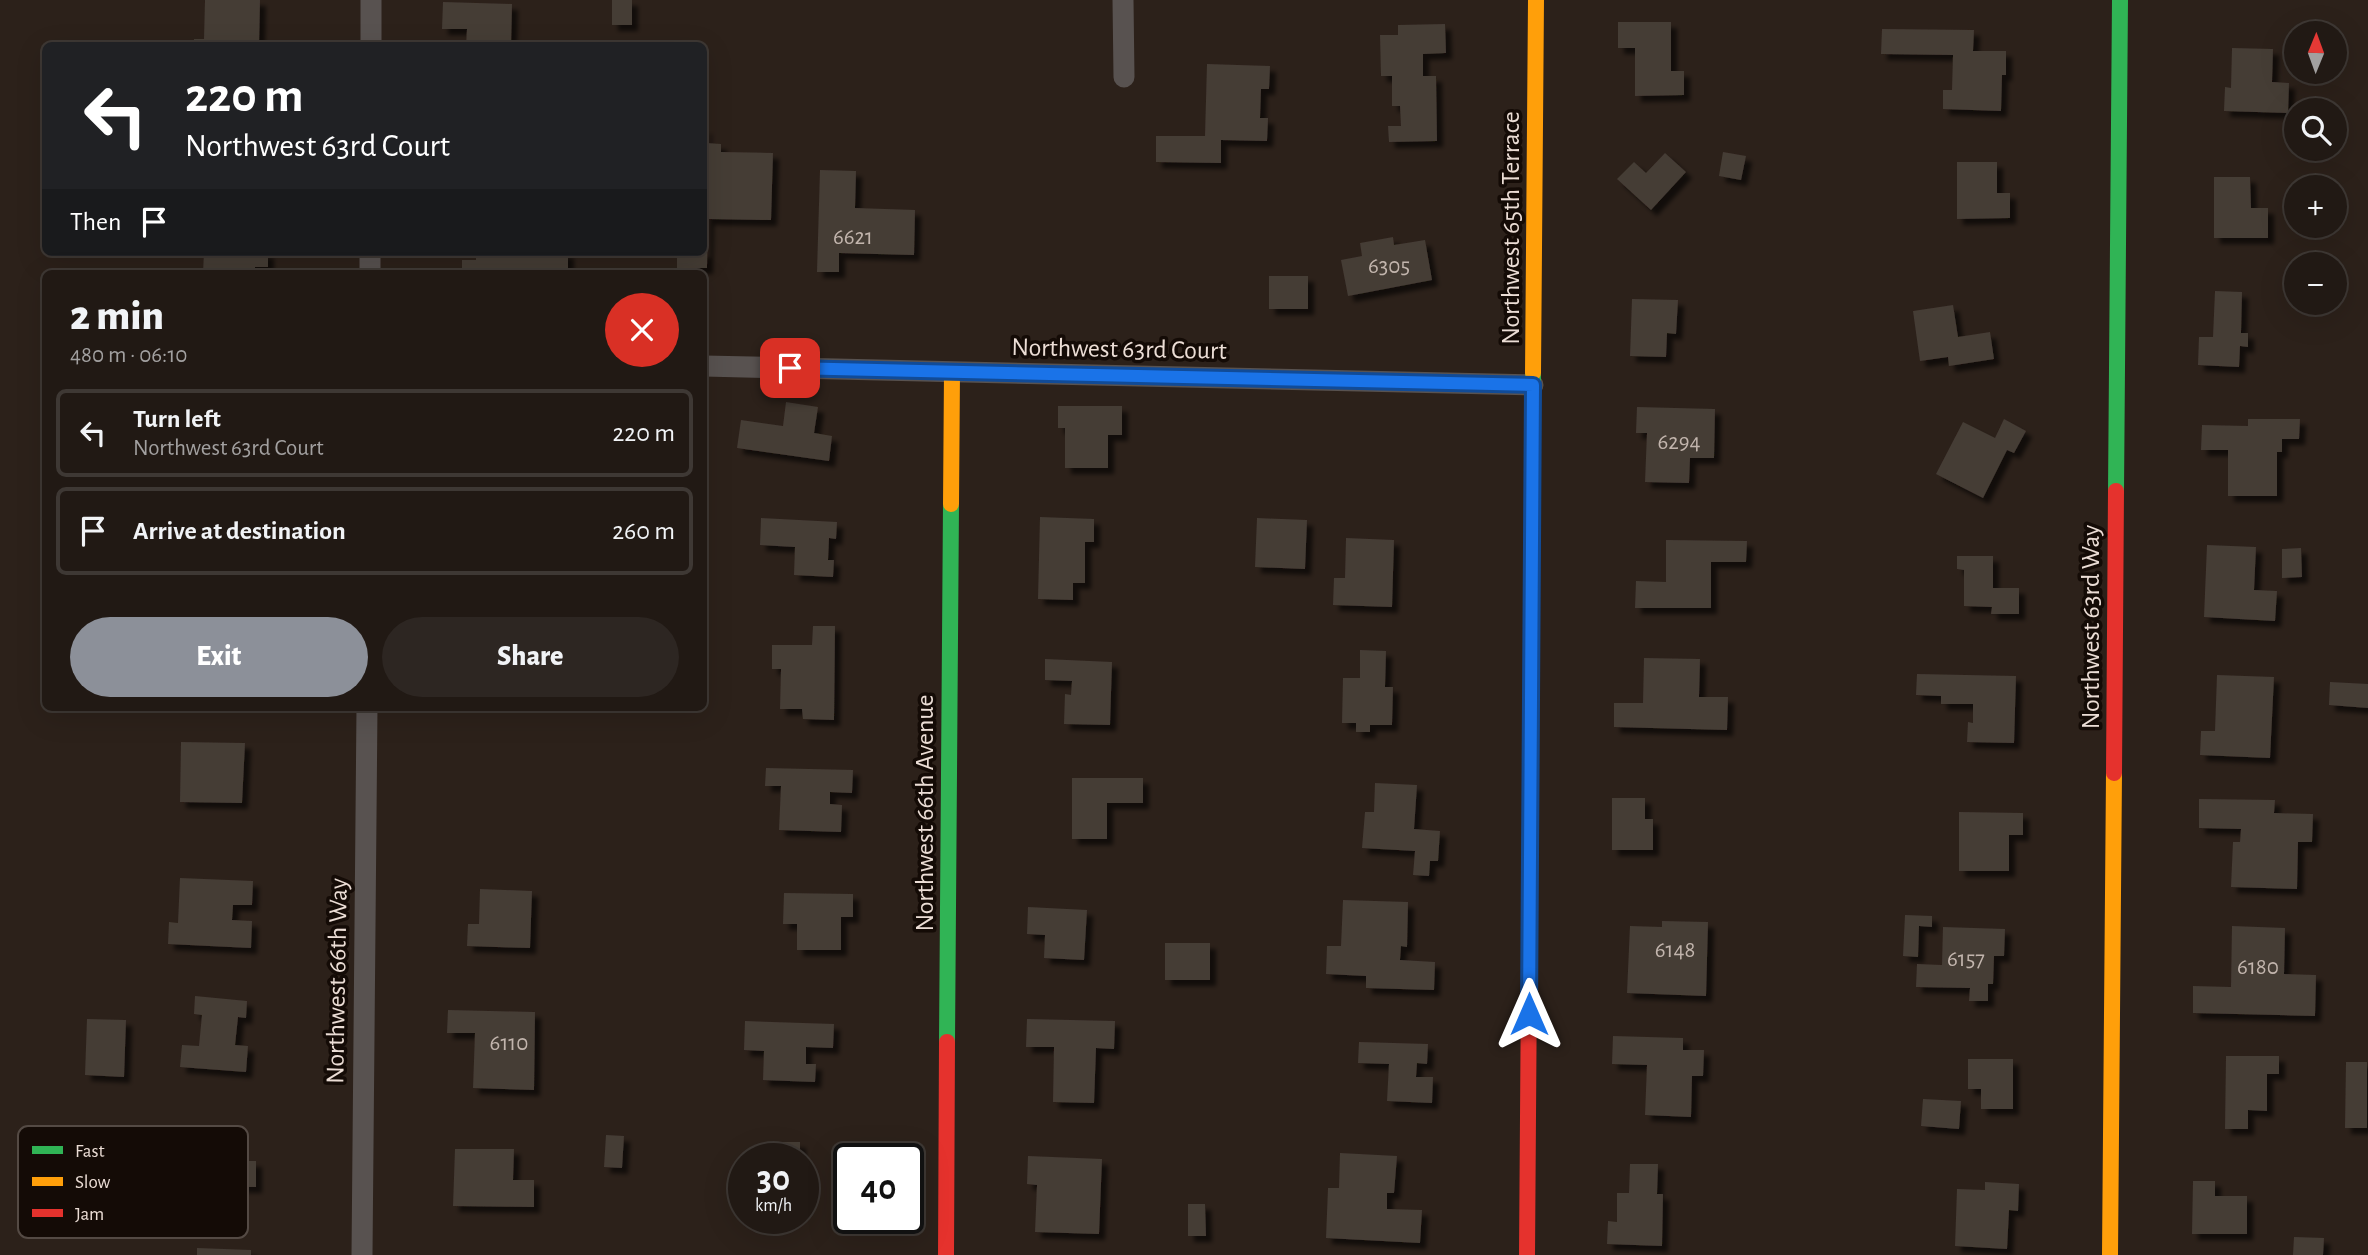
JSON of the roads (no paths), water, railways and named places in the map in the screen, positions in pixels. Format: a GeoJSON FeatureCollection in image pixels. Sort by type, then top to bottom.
{"type":"FeatureCollection","features":[{"type":"Feature","properties":{"kind":"street"},"geometry":{"type":"LineString","coordinates":[[370,42],[371,0]]}},
{"type":"Feature","properties":{"kind":"street"},"geometry":{"type":"LineString","coordinates":[[1123,0],[1124,77]]}},
{"type":"Feature","properties":{"kind":"street","name":"Northwest 65th Terrace"},"geometry":{"type":"LineString","coordinates":[[1527,1255],[1536,0]]}},
{"type":"Feature","properties":{"kind":"street","name":"Northwest 63rd Way"},"geometry":{"type":"LineString","coordinates":[[2110,1255],[2120,0]]}},
{"type":"Feature","properties":{"kind":"street","name":"Northwest 63rd Court"},"geometry":{"type":"LineString","coordinates":[[707,366],[1533,385]]}},
{"type":"Feature","properties":{"kind":"street","name":"Northwest 66th Avenue"},"geometry":{"type":"LineString","coordinates":[[946,1255],[952,372]]}},
{"type":"Feature","properties":{"kind":"street","name":"Northwest 66th Way"},"geometry":{"type":"LineString","coordinates":[[362,1255],[367,711]]}}]}
